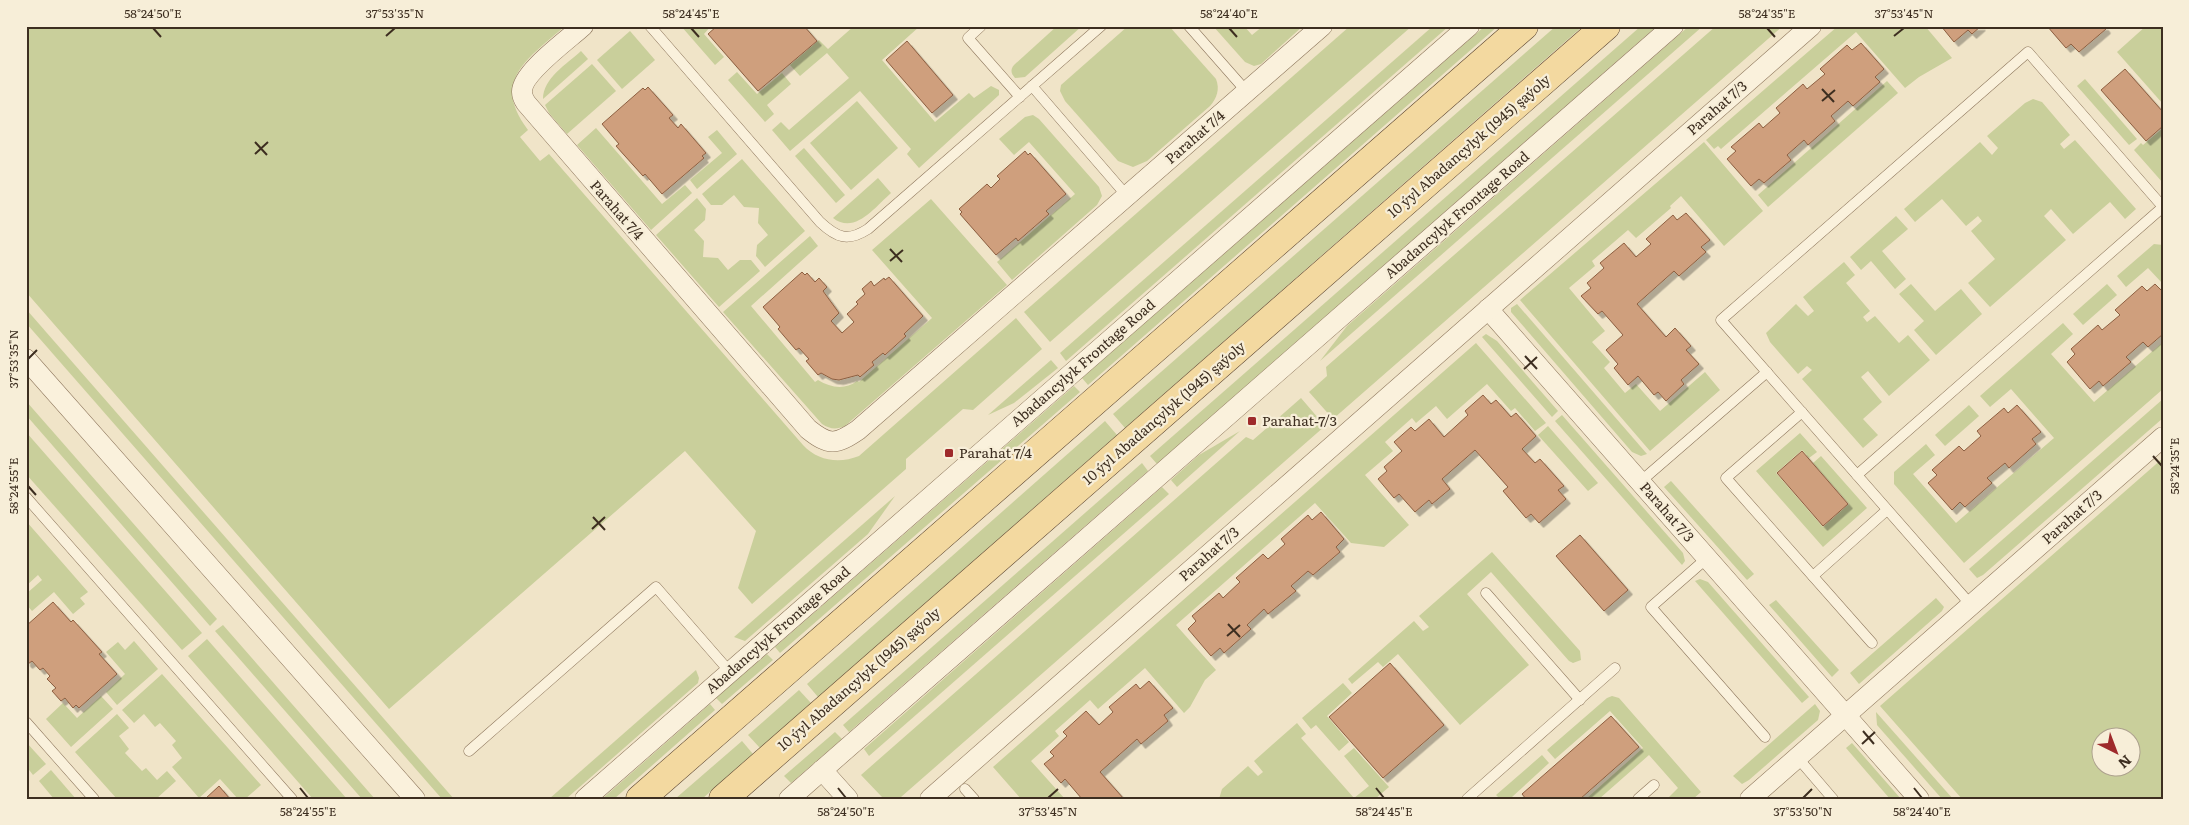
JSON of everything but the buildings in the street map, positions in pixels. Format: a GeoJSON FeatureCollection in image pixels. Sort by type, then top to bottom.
{"type":"FeatureCollection","features":[{"type":"Feature","properties":{"kind":"main road"},"geometry":{"type":"LineString","coordinates":[[640,799],[1524,26]]}},
{"type":"Feature","properties":{"kind":"main road","name":"10 ýyl Abadançylyk (1945) şaýoly"},"geometry":{"type":"LineString","coordinates":[[722,799],[1606,26]]}},
{"type":"Feature","properties":{"kind":"street","name":"Parahat 7/4"},"geometry":{"type":"LineString","coordinates":[[583,26],[534,69],[526,80],[522,92],[526,103],[808,429],[819,438],[831,443],[845,440],[858,430],[1322,26]]}},
{"type":"Feature","properties":{"kind":"street","name":"Abadancylyk Frontage Road"},"geometry":{"type":"LineString","coordinates":[[585,799],[1469,26]]}},
{"type":"Feature","properties":{"kind":"street","name":"Abadancylyk Frontage Road"},"geometry":{"type":"LineString","coordinates":[[789,799],[1673,26]]}},
{"type":"Feature","properties":{"kind":"street","name":"Parahat 7/3"},"geometry":{"type":"LineString","coordinates":[[930,799],[1811,26]]}},
{"type":"Feature","properties":{"kind":"street","name":"Parahat 7/3"},"geometry":{"type":"LineString","coordinates":[[1488,309],[1919,799]]}},
{"type":"Feature","properties":{"kind":"street"},"geometry":{"type":"LineString","coordinates":[[26,359],[415,799]]}},
{"type":"Feature","properties":{"kind":"street","name":"Parahat 7/3"},"geometry":{"type":"LineString","coordinates":[[1750,799],[2163,437]]}},
{"type":"Feature","properties":{"kind":"street"},"geometry":{"type":"LineString","coordinates":[[822,770],[848,799]]}},
{"type":"Feature","properties":{"kind":"lane"},"geometry":{"type":"LineString","coordinates":[[650,26],[820,222],[830,232],[841,237],[856,237],[868,229],[1101,26]]}},
{"type":"Feature","properties":{"kind":"lane"},"geometry":{"type":"LineString","coordinates":[[981,26],[968,38],[1020,97]]}},
{"type":"Feature","properties":{"kind":"lane"},"geometry":{"type":"LineString","coordinates":[[1189,26],[1247,92]]}},
{"type":"Feature","properties":{"kind":"lane"},"geometry":{"type":"LineString","coordinates":[[1857,475],[2163,207],[2028,52],[1721,320],[1971,605]]}},
{"type":"Feature","properties":{"kind":"lane"},"geometry":{"type":"LineString","coordinates":[[1032,86],[1127,196]]}},
{"type":"Feature","properties":{"kind":"lane"},"geometry":{"type":"LineString","coordinates":[[1640,482],[1767,372]]}},
{"type":"Feature","properties":{"kind":"lane"},"geometry":{"type":"LineString","coordinates":[[1802,412],[1726,478],[1872,643]]}},
{"type":"Feature","properties":{"kind":"lane"},"geometry":{"type":"LineString","coordinates":[[26,497],[292,799]]}},
{"type":"Feature","properties":{"kind":"lane"},"geometry":{"type":"LineString","coordinates":[[1813,576],[1888,510]]}},
{"type":"Feature","properties":{"kind":"lane"},"geometry":{"type":"LineString","coordinates":[[1707,558],[1651,607],[1764,737]]}},
{"type":"Feature","properties":{"kind":"lane"},"geometry":{"type":"LineString","coordinates":[[468,751],[656,587],[730,672]]}},
{"type":"Feature","properties":{"kind":"lane"},"geometry":{"type":"LineString","coordinates":[[1486,593],[1580,700]]}},
{"type":"Feature","properties":{"kind":"lane"},"geometry":{"type":"LineString","coordinates":[[1467,799],[1615,668]]}},
{"type":"Feature","properties":{"kind":"lane"},"geometry":{"type":"LineString","coordinates":[[26,722],[94,799]]}},
{"type":"Feature","properties":{"kind":"lane"},"geometry":{"type":"LineString","coordinates":[[1797,757],[1833,799]]}},
{"type":"Feature","properties":{"kind":"lane"},"geometry":{"type":"LineString","coordinates":[[1638,799],[1654,785]]}},
{"type":"Feature","properties":{"kind":"lane"},"geometry":{"type":"LineString","coordinates":[[965,789],[974,799]]}},
{"type":"Feature","properties":{"kind":"green space"},"geometry":{"type":"Polygon","coordinates":[[[26,26],[565,26],[527,60],[519,71],[514,84],[513,97],[517,112],[528,130],[520,137],[540,161],[549,154],[803,445],[822,458],[844,460],[859,456],[1016,318],[1042,349],[973,410],[963,409],[906,459],[906,469],[752,604],[738,588],[756,531],[685,451],[389,709],[26,292],[26,26]]]}},
{"type":"Feature","properties":{"kind":"green space"},"geometry":{"type":"Polygon","coordinates":[[[681,26],[711,26],[704,34],[724,57],[715,65],[681,26]]]}},
{"type":"Feature","properties":{"kind":"green space"},"geometry":{"type":"Polygon","coordinates":[[[854,26],[920,26],[882,60],[935,122],[969,93],[974,98],[991,86],[999,90],[999,95],[919,168],[907,154],[911,149],[860,91],[790,151],[772,130],[781,122],[789,130],[849,78],[827,53],[800,76],[790,65],[819,40],[828,49],[854,26]]]}},
{"type":"Feature","properties":{"kind":"green space"},"geometry":{"type":"Polygon","coordinates":[[[1057,26],[1082,26],[1025,77],[1015,78],[1011,72],[1014,65],[1057,26]]]}},
{"type":"Feature","properties":{"kind":"green space"},"geometry":{"type":"Polygon","coordinates":[[[1128,26],[1169,26],[1216,79],[1218,86],[1216,97],[1210,106],[1147,161],[1133,167],[1118,161],[1065,101],[1060,91],[1061,85],[1128,26]]]}},
{"type":"Feature","properties":{"kind":"green space"},"geometry":{"type":"Polygon","coordinates":[[[1213,26],[1244,26],[1252,35],[1263,26],[1303,26],[1261,64],[1254,66],[1245,62],[1213,26]]]}},
{"type":"Feature","properties":{"kind":"green space"},"geometry":{"type":"Polygon","coordinates":[[[1350,26],[1412,26],[1050,342],[1024,312],[1350,26]]]}},
{"type":"Feature","properties":{"kind":"green space"},"geometry":{"type":"Polygon","coordinates":[[[1433,26],[1449,26],[1066,361],[1060,353],[1433,26]]]}},
{"type":"Feature","properties":{"kind":"green space"},"geometry":{"type":"Polygon","coordinates":[[[1485,26],[1498,26],[1088,385],[1082,378],[1485,26]]]}},
{"type":"Feature","properties":{"kind":"green space"},"geometry":{"type":"Polygon","coordinates":[[[1556,26],[1583,26],[1125,428],[1113,414],[1556,26]]]}},
{"type":"Feature","properties":{"kind":"green space"},"geometry":{"type":"Polygon","coordinates":[[[1641,26],[1657,26],[1157,464],[1150,456],[1641,26]]]}},
{"type":"Feature","properties":{"kind":"green space"},"geometry":{"type":"Polygon","coordinates":[[[1689,26],[1703,26],[1320,361],[1347,326],[1689,26]]]}},
{"type":"Feature","properties":{"kind":"green space"},"geometry":{"type":"Polygon","coordinates":[[[1716,26],[1783,26],[1333,419],[1309,392],[1327,376],[1326,367],[1716,26]]]}},
{"type":"Feature","properties":{"kind":"green space"},"geometry":{"type":"Polygon","coordinates":[[[1838,26],[1925,26],[1952,58],[1919,77],[1905,88],[1856,32],[1721,149],[1718,146],[1714,149],[1706,140],[1838,26]]]}},
{"type":"Feature","properties":{"kind":"green space"},"geometry":{"type":"Polygon","coordinates":[[[2146,26],[2159,26],[2163,31],[2163,104],[2117,52],[2146,26]]]}},
{"type":"Feature","properties":{"kind":"green space"},"geometry":{"type":"Polygon","coordinates":[[[630,31],[655,60],[622,89],[597,60],[630,31]]]}},
{"type":"Feature","properties":{"kind":"green space"},"geometry":{"type":"Polygon","coordinates":[[[581,51],[588,59],[543,99],[544,91],[551,78],[581,51]]]}},
{"type":"Feature","properties":{"kind":"green space"},"geometry":{"type":"Polygon","coordinates":[[[592,64],[616,91],[567,134],[549,113],[545,105],[592,64]]]}},
{"type":"Feature","properties":{"kind":"green space"},"geometry":{"type":"Polygon","coordinates":[[[737,72],[757,94],[782,73],[791,84],[767,105],[774,114],[765,122],[728,80],[737,72]]]}},
{"type":"Feature","properties":{"kind":"green space"},"geometry":{"type":"Polygon","coordinates":[[[2085,79],[2137,139],[2129,145],[2077,86],[2085,79]]]}},
{"type":"Feature","properties":{"kind":"green space"},"geometry":{"type":"Polygon","coordinates":[[[1887,81],[1898,93],[1768,207],[1758,195],[1887,81]]]}},
{"type":"Feature","properties":{"kind":"green space"},"geometry":{"type":"Polygon","coordinates":[[[2033,99],[2042,102],[2070,135],[2060,144],[2064,149],[2075,140],[2136,209],[2125,219],[2110,202],[2073,234],[2051,209],[2044,216],[2066,240],[1990,307],[1968,283],[1995,259],[1971,231],[1982,221],[1978,216],[1966,226],[1942,199],[1915,222],[1904,209],[1980,142],[1992,155],[1998,148],[1987,136],[2025,103],[2033,99]]]}},
{"type":"Feature","properties":{"kind":"green space"},"geometry":{"type":"Polygon","coordinates":[[[857,101],[898,148],[851,190],[810,143],[857,101]]]}},
{"type":"Feature","properties":{"kind":"green space"},"geometry":{"type":"Polygon","coordinates":[[[1033,115],[1039,119],[1099,187],[1102,196],[1097,205],[1012,280],[997,262],[1075,194],[1029,142],[1014,155],[999,139],[1025,117],[1033,115]]]}},
{"type":"Feature","properties":{"kind":"green space"},"geometry":{"type":"Polygon","coordinates":[[[596,128],[662,204],[685,185],[692,193],[651,230],[577,145],[596,128]]]}},
{"type":"Feature","properties":{"kind":"green space"},"geometry":{"type":"Polygon","coordinates":[[[2163,128],[2163,183],[2134,150],[2163,128]]]}},
{"type":"Feature","properties":{"kind":"green space"},"geometry":{"type":"Polygon","coordinates":[[[717,130],[737,154],[697,189],[690,180],[722,153],[708,137],[717,130]]]}},
{"type":"Feature","properties":{"kind":"green space"},"geometry":{"type":"Polygon","coordinates":[[[1704,142],[1763,211],[1724,246],[1681,196],[1670,206],[1671,208],[1636,238],[1628,230],[1592,261],[1595,266],[1569,288],[1605,331],[1592,342],[1610,362],[1604,368],[1625,393],[1636,384],[1660,411],[1705,372],[1720,390],[1650,451],[1520,300],[1704,142]]]}},
{"type":"Feature","properties":{"kind":"green space"},"geometry":{"type":"Polygon","coordinates":[[[804,148],[845,195],[836,203],[795,156],[804,148]]]}},
{"type":"Feature","properties":{"kind":"green space"},"geometry":{"type":"Polygon","coordinates":[[[742,159],[805,231],[765,267],[756,256],[757,245],[768,235],[758,223],[759,208],[744,207],[734,195],[722,205],[711,205],[702,194],[742,159]]]}},
{"type":"Feature","properties":{"kind":"green space"},"geometry":{"type":"Polygon","coordinates":[[[878,178],[891,193],[871,212],[857,221],[849,223],[833,218],[878,178]]]}},
{"type":"Feature","properties":{"kind":"green space"},"geometry":{"type":"Polygon","coordinates":[[[697,198],[706,209],[705,220],[694,230],[704,241],[703,257],[718,258],[728,270],[740,260],[751,260],[760,271],[719,307],[656,235],[697,198]]]}},
{"type":"Feature","properties":{"kind":"green space"},"geometry":{"type":"Polygon","coordinates":[[[931,199],[1007,285],[845,426],[839,428],[828,427],[822,424],[723,312],[810,236],[818,246],[751,306],[815,382],[818,380],[828,385],[843,387],[857,381],[859,382],[932,318],[872,250],[931,199]]]}},
{"type":"Feature","properties":{"kind":"green space"},"geometry":{"type":"Polygon","coordinates":[[[1896,216],[1908,229],[1882,251],[1906,279],[1895,289],[1871,261],[1861,270],[1850,257],[1896,216]]]}},
{"type":"Feature","properties":{"kind":"green space"},"geometry":{"type":"Polygon","coordinates":[[[2154,244],[2163,245],[2163,284],[2148,268],[2126,287],[2117,276],[2154,244]]]}},
{"type":"Feature","properties":{"kind":"green space"},"geometry":{"type":"Polygon","coordinates":[[[1844,262],[1855,275],[1846,283],[1870,311],[1863,317],[1867,322],[1875,316],[1899,343],[1908,335],[1930,360],[1889,396],[1868,371],[1861,377],[1882,402],[1863,419],[1878,435],[1863,448],[1802,379],[1812,370],[1807,366],[1798,374],[1770,342],[1766,333],[1796,304],[1808,316],[1814,311],[1803,297],[1844,262]]]}},
{"type":"Feature","properties":{"kind":"green space"},"geometry":{"type":"Polygon","coordinates":[[[1911,284],[1935,311],[1961,289],[1982,314],[1936,355],[1914,330],[1924,321],[1899,294],[1911,284]]]}},
{"type":"Feature","properties":{"kind":"green space"},"geometry":{"type":"Polygon","coordinates":[[[2107,284],[2117,295],[2083,325],[2073,314],[2107,284]]]}},
{"type":"Feature","properties":{"kind":"green space"},"geometry":{"type":"Polygon","coordinates":[[[1517,304],[1647,454],[1641,456],[1632,452],[1511,312],[1511,308],[1517,304]]]}},
{"type":"Feature","properties":{"kind":"green space"},"geometry":{"type":"Polygon","coordinates":[[[26,309],[454,799],[442,799],[26,323],[26,309]]]}},
{"type":"Feature","properties":{"kind":"green space"},"geometry":{"type":"Polygon","coordinates":[[[2063,323],[2073,334],[2051,354],[2094,402],[2163,342],[2163,389],[1964,563],[1894,484],[1894,472],[1926,444],[1935,455],[1913,474],[1956,523],[2054,438],[2011,389],[1990,407],[1980,396],[2063,323]]]}},
{"type":"Feature","properties":{"kind":"green space"},"geometry":{"type":"Polygon","coordinates":[[[1486,334],[1497,341],[1558,411],[1552,417],[1482,337],[1486,334]]]}},
{"type":"Feature","properties":{"kind":"green space"},"geometry":{"type":"Polygon","coordinates":[[[1476,343],[1546,423],[1535,431],[1515,408],[1511,411],[1487,384],[1447,419],[1436,406],[1416,423],[1412,418],[1385,442],[1393,451],[1365,475],[1409,525],[1384,547],[1351,543],[1315,503],[1176,625],[1216,670],[1205,680],[1190,707],[1184,713],[1145,668],[1098,709],[1090,700],[1055,731],[1059,736],[1031,761],[1065,799],[1021,799],[993,767],[1476,343]]]}},
{"type":"Feature","properties":{"kind":"green space"},"geometry":{"type":"Polygon","coordinates":[[[1051,360],[1058,368],[1014,403],[988,415],[1051,360]]]}},
{"type":"Feature","properties":{"kind":"green space"},"geometry":{"type":"Polygon","coordinates":[[[1074,386],[1080,392],[780,653],[775,647],[1074,386]]]}},
{"type":"Feature","properties":{"kind":"green space"},"geometry":{"type":"Polygon","coordinates":[[[1301,398],[1325,426],[901,797],[884,799],[861,775],[1246,437],[1253,440],[1301,398]]]}},
{"type":"Feature","properties":{"kind":"green space"},"geometry":{"type":"Polygon","coordinates":[[[2163,399],[2163,418],[1983,575],[1977,578],[1969,569],[2163,399]]]}},
{"type":"Feature","properties":{"kind":"green space"},"geometry":{"type":"Polygon","coordinates":[[[26,401],[217,619],[210,626],[26,415],[26,401]]]}},
{"type":"Feature","properties":{"kind":"green space"},"geometry":{"type":"Polygon","coordinates":[[[1969,405],[1979,416],[1945,446],[1935,435],[1969,405]]]}},
{"type":"Feature","properties":{"kind":"green space"},"geometry":{"type":"Polygon","coordinates":[[[1562,415],[1683,553],[1685,561],[1682,565],[1555,421],[1562,415]]]}},
{"type":"Feature","properties":{"kind":"green space"},"geometry":{"type":"Polygon","coordinates":[[[1105,421],[1117,435],[818,697],[807,684],[1105,421]]]}},
{"type":"Feature","properties":{"kind":"green space"},"geometry":{"type":"Polygon","coordinates":[[[1548,426],[1598,483],[1588,491],[1538,435],[1548,426]]]}},
{"type":"Feature","properties":{"kind":"green space"},"geometry":{"type":"Polygon","coordinates":[[[1240,431],[1177,487],[1171,480],[1199,455],[1240,431]]]}},
{"type":"Feature","properties":{"kind":"green space"},"geometry":{"type":"Polygon","coordinates":[[[26,432],[202,633],[182,650],[26,474],[26,432]]]}},
{"type":"Feature","properties":{"kind":"green space"},"geometry":{"type":"Polygon","coordinates":[[[1800,433],[1817,452],[1809,458],[1802,450],[1776,473],[1823,527],[1849,504],[1813,463],[1821,456],[1867,508],[1823,547],[1756,471],[1800,433]]]}},
{"type":"Feature","properties":{"kind":"green space"},"geometry":{"type":"Polygon","coordinates":[[[2163,458],[2163,799],[1962,799],[1880,706],[2163,458]]]}},
{"type":"Feature","properties":{"kind":"green space"},"geometry":{"type":"Polygon","coordinates":[[[1142,463],[1148,471],[849,732],[843,725],[1142,463]]]}},
{"type":"Feature","properties":{"kind":"green space"},"geometry":{"type":"Polygon","coordinates":[[[1671,481],[1754,574],[1747,580],[1664,487],[1671,481]]]}},
{"type":"Feature","properties":{"kind":"green space"},"geometry":{"type":"Polygon","coordinates":[[[1162,487],[1169,494],[869,756],[864,749],[1162,487]]]}},
{"type":"Feature","properties":{"kind":"green space"},"geometry":{"type":"Polygon","coordinates":[[[895,496],[868,534],[745,641],[734,637],[895,496]]]}},
{"type":"Feature","properties":{"kind":"green space"},"geometry":{"type":"Polygon","coordinates":[[[26,521],[88,592],[80,598],[85,604],[73,614],[54,592],[32,611],[26,604],[26,594],[42,580],[38,575],[26,586],[26,521]]]}},
{"type":"Feature","properties":{"kind":"green space"},"geometry":{"type":"Polygon","coordinates":[[[1492,552],[1580,651],[1581,660],[1573,663],[1569,661],[1491,572],[1467,594],[1529,665],[1460,725],[1398,654],[1383,667],[1378,662],[1352,684],[1348,679],[1414,621],[1423,631],[1429,627],[1419,616],[1492,552]]]}},
{"type":"Feature","properties":{"kind":"green space"},"geometry":{"type":"Polygon","coordinates":[[[1700,579],[1708,582],[1809,697],[1802,703],[1695,581],[1700,579]]]}},
{"type":"Feature","properties":{"kind":"green space"},"geometry":{"type":"Polygon","coordinates":[[[1936,598],[1944,607],[1942,611],[1859,684],[1850,673],[1936,598]]]}},
{"type":"Feature","properties":{"kind":"green space"},"geometry":{"type":"Polygon","coordinates":[[[1776,600],[1839,670],[1832,677],[1769,605],[1776,600]]]}},
{"type":"Feature","properties":{"kind":"green space"},"geometry":{"type":"Polygon","coordinates":[[[223,625],[375,799],[362,799],[215,631],[223,625]]]}},
{"type":"Feature","properties":{"kind":"green space"},"geometry":{"type":"Polygon","coordinates":[[[207,639],[347,799],[313,799],[188,656],[207,639]]]}},
{"type":"Feature","properties":{"kind":"green space"},"geometry":{"type":"Polygon","coordinates":[[[134,641],[158,669],[117,705],[106,692],[125,674],[106,652],[118,642],[125,650],[134,641]]]}},
{"type":"Feature","properties":{"kind":"green space"},"geometry":{"type":"Polygon","coordinates":[[[767,654],[773,660],[722,704],[716,698],[767,654]]]}},
{"type":"Feature","properties":{"kind":"green space"},"geometry":{"type":"Polygon","coordinates":[[[696,670],[699,678],[698,683],[566,799],[549,799],[696,670]]]}},
{"type":"Feature","properties":{"kind":"green space"},"geometry":{"type":"Polygon","coordinates":[[[162,674],[261,785],[245,799],[238,799],[220,779],[199,798],[172,767],[182,758],[172,745],[176,741],[160,723],[155,727],[144,714],[134,723],[122,710],[162,674]]]}},
{"type":"Feature","properties":{"kind":"green space"},"geometry":{"type":"Polygon","coordinates":[[[1343,683],[1352,693],[1327,716],[1349,742],[1339,751],[1316,725],[1311,729],[1302,718],[1343,683]]]}},
{"type":"Feature","properties":{"kind":"green space"},"geometry":{"type":"Polygon","coordinates":[[[799,690],[811,703],[760,748],[748,735],[799,690]]]}},
{"type":"Feature","properties":{"kind":"green space"},"geometry":{"type":"Polygon","coordinates":[[[101,696],[113,709],[71,747],[46,719],[63,703],[77,718],[101,696]]]}},
{"type":"Feature","properties":{"kind":"green space"},"geometry":{"type":"Polygon","coordinates":[[[1612,696],[1619,698],[1701,792],[1693,799],[1667,799],[1678,788],[1649,755],[1599,799],[1586,799],[1643,748],[1610,711],[1555,759],[1547,750],[1607,698],[1612,696]]]}},
{"type":"Feature","properties":{"kind":"green space"},"geometry":{"type":"Polygon","coordinates":[[[710,704],[715,710],[614,799],[602,799],[710,704]]]}},
{"type":"Feature","properties":{"kind":"green space"},"geometry":{"type":"Polygon","coordinates":[[[1815,704],[1820,711],[1818,720],[1749,780],[1742,784],[1733,776],[1815,704]]]}},
{"type":"Feature","properties":{"kind":"green space"},"geometry":{"type":"Polygon","coordinates":[[[1876,712],[1953,799],[1942,799],[1877,725],[1876,712]]]}},
{"type":"Feature","properties":{"kind":"green space"},"geometry":{"type":"Polygon","coordinates":[[[117,714],[129,728],[119,736],[129,749],[125,753],[142,771],[146,768],[157,780],[167,771],[176,781],[156,799],[117,799],[75,752],[117,714]]]}},
{"type":"Feature","properties":{"kind":"green space"},"geometry":{"type":"Polygon","coordinates":[[[1297,723],[1306,734],[1301,738],[1354,798],[1369,786],[1344,756],[1354,748],[1389,787],[1375,799],[1219,799],[1222,789],[1248,766],[1258,776],[1263,772],[1254,761],[1297,723]]]}},
{"type":"Feature","properties":{"kind":"green space"},"geometry":{"type":"Polygon","coordinates":[[[835,732],[842,739],[791,783],[784,776],[835,732]]]}},
{"type":"Feature","properties":{"kind":"green space"},"geometry":{"type":"Polygon","coordinates":[[[742,741],[753,754],[702,799],[675,799],[742,741]]]}},
{"type":"Feature","properties":{"kind":"green space"},"geometry":{"type":"Polygon","coordinates":[[[26,742],[46,764],[33,775],[26,766],[26,742]]]}},
{"type":"Feature","properties":{"kind":"green space"},"geometry":{"type":"Polygon","coordinates":[[[1852,743],[1901,799],[1890,799],[1846,748],[1852,743]]]}},
{"type":"Feature","properties":{"kind":"green space"},"geometry":{"type":"Polygon","coordinates":[[[1542,755],[1549,763],[1512,797],[1513,799],[1500,799],[1496,795],[1542,755]]]}},
{"type":"Feature","properties":{"kind":"green space"},"geometry":{"type":"Polygon","coordinates":[[[51,770],[76,799],[54,799],[39,781],[51,770]]]}},
{"type":"Feature","properties":{"kind":"place","name":"Parahat-7/3"},"geometry":{"type":"Point","coordinates":[1252,421]}},
{"type":"Feature","properties":{"kind":"place","name":"Parahat 7/4"},"geometry":{"type":"Point","coordinates":[949,453]}}]}
